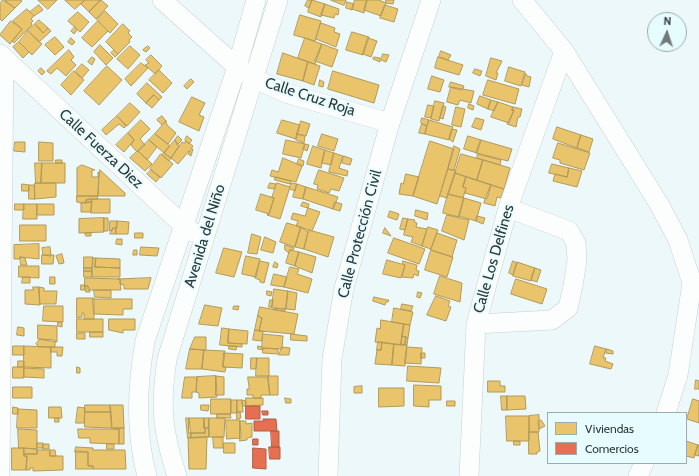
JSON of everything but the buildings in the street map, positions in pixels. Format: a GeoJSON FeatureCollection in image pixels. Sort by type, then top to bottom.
{"type":"FeatureCollection","features":[{"type":"Feature","properties":{"kind":"street","name":"Calle Cruz Roja"},"geometry":{"type":"LineString","coordinates":[[162,0],[237,67],[253,78],[286,93],[390,123]]}},
{"type":"Feature","properties":{"kind":"street","name":"Avenida del Niño"},"geometry":{"type":"LineString","coordinates":[[147,476],[142,456],[138,425],[140,367],[145,341],[237,67],[256,0]]}},
{"type":"Feature","properties":{"kind":"street","name":"Avenida del Niño"},"geometry":{"type":"LineString","coordinates":[[177,476],[168,450],[162,418],[162,388],[166,359],[205,240],[253,78],[278,0]]}},
{"type":"Feature","properties":{"kind":"street","name":"Calle Protección Civil"},"geometry":{"type":"LineString","coordinates":[[328,476],[332,359],[344,288],[390,123],[431,0]]}},
{"type":"Feature","properties":{"kind":"street"},"geometry":{"type":"LineString","coordinates":[[522,0],[564,51],[659,204],[678,240],[692,283],[678,375],[666,412]]}},
{"type":"Feature","properties":{"kind":"street","name":"Calle Los Delfines"},"geometry":{"type":"LineString","coordinates":[[469,476],[476,324],[508,208],[564,51]]}},
{"type":"Feature","properties":{"kind":"street"},"geometry":{"type":"LineString","coordinates":[[0,476],[2,56]]}},
{"type":"Feature","properties":{"kind":"street","name":"Calle Fuerza Diez"},"geometry":{"type":"LineString","coordinates":[[2,56],[184,226],[205,240]]}},
{"type":"Feature","properties":{"kind":"street"},"geometry":{"type":"LineString","coordinates":[[476,324],[552,320],[568,308],[573,286],[576,260],[576,243],[572,235],[569,231],[508,208]]}},
{"type":"Feature","properties":{"kind":"street"},"geometry":{"type":"LineString","coordinates":[[638,476],[644,464]]}}]}
